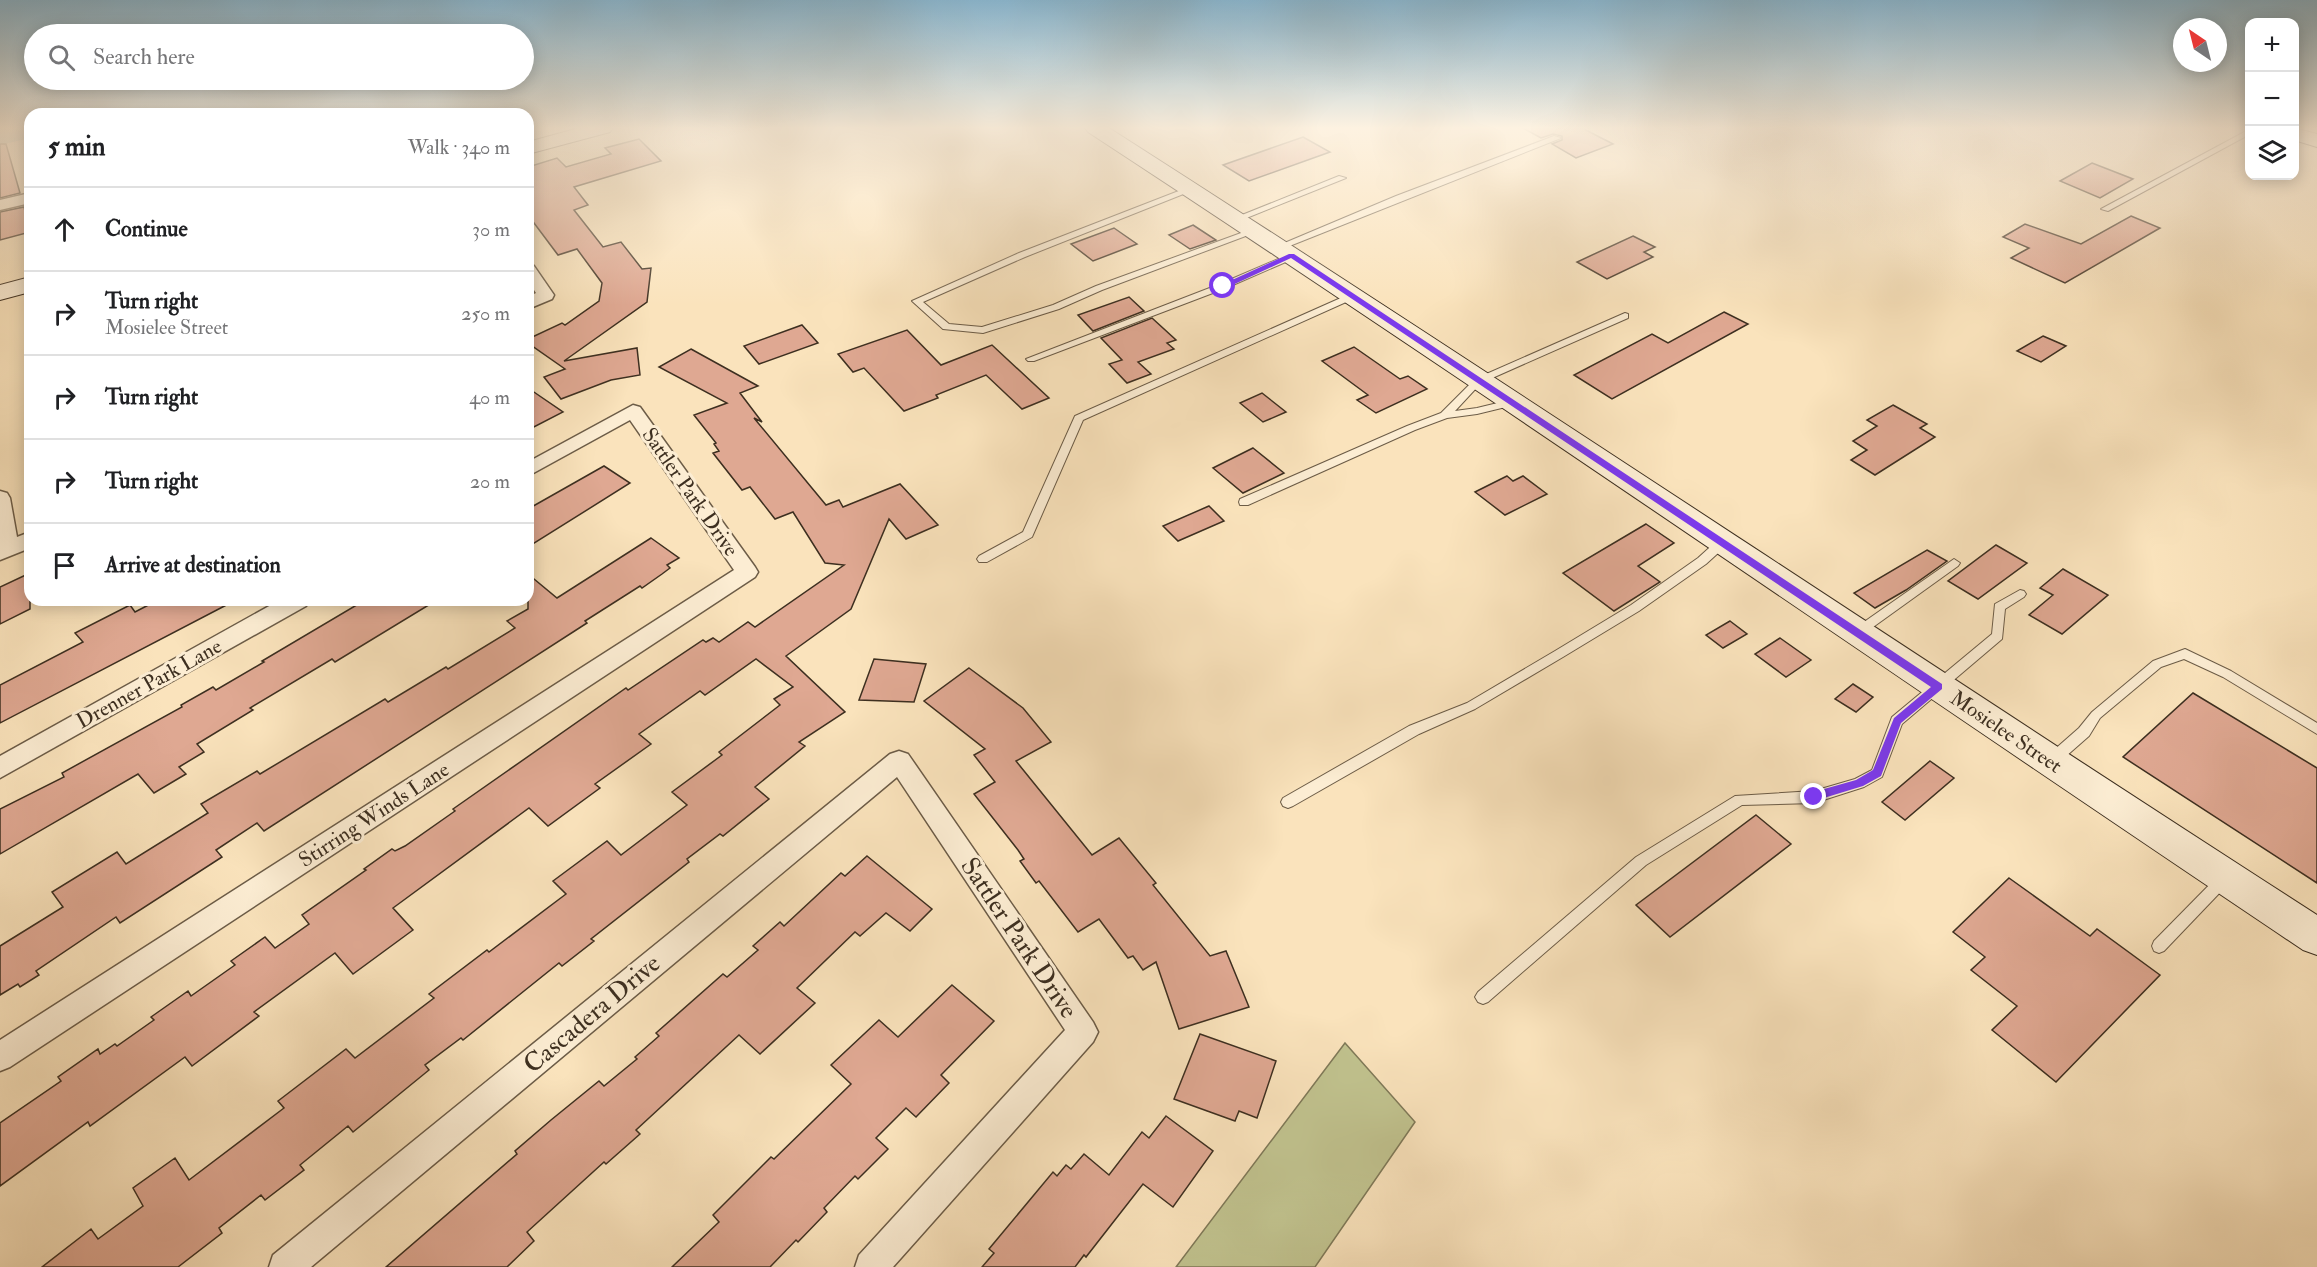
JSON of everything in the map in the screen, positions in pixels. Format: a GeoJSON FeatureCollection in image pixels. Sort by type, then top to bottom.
{"type":"FeatureCollection","features":[{"type":"Feature","properties":{"kind":"street","name":"Mosielee Street"},"geometry":{"type":"LineString","coordinates":[[1189,187],[2050,762],[2317,937]]}},
{"type":"Feature","properties":{"kind":"street"},"geometry":{"type":"LineString","coordinates":[[0,205],[24,199]]}},
{"type":"Feature","properties":{"kind":"street"},"geometry":{"type":"LineString","coordinates":[[534,278],[546,295],[534,301]]}},
{"type":"Feature","properties":{"kind":"street"},"geometry":{"type":"LineString","coordinates":[[0,292],[24,286]]}},
{"type":"Feature","properties":{"kind":"street","name":"Sattler Park Drive"},"geometry":{"type":"LineString","coordinates":[[534,467],[633,411],[747,573]]}},
{"type":"Feature","properties":{"kind":"street"},"geometry":{"type":"LineString","coordinates":[[0,498],[4,551],[24,542]]}},
{"type":"Feature","properties":{"kind":"street","name":"Stirring Winds Lane"},"geometry":{"type":"LineString","coordinates":[[0,1057],[747,573]]}},
{"type":"Feature","properties":{"kind":"street","name":"Drenner Park Lane"},"geometry":{"type":"LineString","coordinates":[[0,768],[287,606]]}},
{"type":"Feature","properties":{"kind":"street","name":"Sattler Park Drive"},"geometry":{"type":"LineString","coordinates":[[871,1267],[1083,1032],[899,761]]}},
{"type":"Feature","properties":{"kind":"street","name":"Cascadera Drive"},"geometry":{"type":"LineString","coordinates":[[285,1267],[899,761]]}},
{"type":"Feature","properties":{"kind":"lane"},"geometry":{"type":"LineString","coordinates":[[1031,359],[1223,286],[1265,238],[1330,187]]}},
{"type":"Feature","properties":{"kind":"lane"},"geometry":{"type":"LineString","coordinates":[[1192,189],[1022,255],[917,301],[946,327],[983,330],[1056,307],[1099,288],[1399,198],[1428,187]]}},
{"type":"Feature","properties":{"kind":"lane"},"geometry":{"type":"LineString","coordinates":[[2105,209],[2146,187]]}},
{"type":"Feature","properties":{"kind":"lane"},"geometry":{"type":"LineString","coordinates":[[983,559],[1028,534],[1080,418],[1352,296]]}},
{"type":"Feature","properties":{"kind":"lane"},"geometry":{"type":"LineString","coordinates":[[1445,416],[1478,381],[1625,316]]}},
{"type":"Feature","properties":{"kind":"lane"},"geometry":{"type":"LineString","coordinates":[[1244,502],[1411,428],[1445,416],[1510,403]]}},
{"type":"Feature","properties":{"kind":"lane"},"geometry":{"type":"LineString","coordinates":[[1288,802],[1414,729],[1471,706],[1559,654],[1635,608],[1702,561],[1723,542]]}},
{"type":"Feature","properties":{"kind":"lane"},"geometry":{"type":"LineString","coordinates":[[1858,632],[1954,563]]}},
{"type":"Feature","properties":{"kind":"lane"},"geometry":{"type":"LineString","coordinates":[[1483,997],[1641,861],[1740,800],[1814,797],[1859,783],[1877,773],[1897,721],[1998,636],[1999,607],[2019,594]]}},
{"type":"Feature","properties":{"kind":"lane"},"geometry":{"type":"LineString","coordinates":[[2050,762],[2084,732],[2096,715],[2157,664],[2185,654],[2227,674],[2317,729]]}},
{"type":"Feature","properties":{"kind":"lane"},"geometry":{"type":"LineString","coordinates":[[2159,946],[2226,878]]}},
{"type":"Feature","properties":{"kind":"green space"},"geometry":{"type":"Polygon","coordinates":[[[1345,1043],[1415,1122],[1315,1267],[1176,1267],[1345,1043]]]}},
{"type":"Feature","properties":{"kind":"building"},"geometry":{"type":"Polygon","coordinates":[[[0,187],[18,187],[20,193],[0,198],[0,187]]]}},
{"type":"Feature","properties":{"kind":"building"},"geometry":{"type":"Polygon","coordinates":[[[534,187],[574,187],[588,205],[574,210],[603,247],[621,242],[642,269],[651,268],[647,302],[564,361],[637,348],[640,375],[611,380],[561,399],[544,377],[565,369],[534,347],[534,336],[562,323],[565,325],[599,301],[602,283],[577,249],[558,255],[534,223],[534,187]]]}},
{"type":"Feature","properties":{"kind":"building"},"geometry":{"type":"Polygon","coordinates":[[[2074,187],[2119,187],[2100,198],[2074,187]]]}},
{"type":"Feature","properties":{"kind":"building"},"geometry":{"type":"Polygon","coordinates":[[[24,207],[24,234],[0,240],[0,212],[24,207]]]}},
{"type":"Feature","properties":{"kind":"building"},"geometry":{"type":"Polygon","coordinates":[[[2131,216],[2160,228],[2065,283],[2011,258],[2029,248],[2003,237],[2025,224],[2081,244],[2131,216]]]}},
{"type":"Feature","properties":{"kind":"building"},"geometry":{"type":"Polygon","coordinates":[[[1193,225],[1216,240],[1190,249],[1169,235],[1193,225]]]}},
{"type":"Feature","properties":{"kind":"building"},"geometry":{"type":"Polygon","coordinates":[[[1114,228],[1137,244],[1093,261],[1071,244],[1114,228]]]}},
{"type":"Feature","properties":{"kind":"building"},"geometry":{"type":"Polygon","coordinates":[[[1633,236],[1655,247],[1644,252],[1653,257],[1607,279],[1577,262],[1633,236]]]}},
{"type":"Feature","properties":{"kind":"building"},"geometry":{"type":"Polygon","coordinates":[[[1129,297],[1144,311],[1093,331],[1078,315],[1129,297]]]}},
{"type":"Feature","properties":{"kind":"building"},"geometry":{"type":"Polygon","coordinates":[[[1724,312],[1748,324],[1612,399],[1574,375],[1652,334],[1668,343],[1724,312]]]}},
{"type":"Feature","properties":{"kind":"building"},"geometry":{"type":"Polygon","coordinates":[[[1152,318],[1176,340],[1167,343],[1174,349],[1138,362],[1151,374],[1127,383],[1109,364],[1122,360],[1101,338],[1152,318]]]}},
{"type":"Feature","properties":{"kind":"building"},"geometry":{"type":"Polygon","coordinates":[[[802,325],[818,343],[759,364],[744,346],[802,325]]]}},
{"type":"Feature","properties":{"kind":"building"},"geometry":{"type":"Polygon","coordinates":[[[907,330],[941,365],[992,345],[1049,398],[1022,409],[986,375],[904,411],[864,368],[853,372],[838,354],[907,330]]]}},
{"type":"Feature","properties":{"kind":"building"},"geometry":{"type":"Polygon","coordinates":[[[2043,336],[2066,346],[2041,362],[2017,351],[2043,336]]]}},
{"type":"Feature","properties":{"kind":"building"},"geometry":{"type":"Polygon","coordinates":[[[1354,347],[1400,379],[1408,376],[1427,389],[1376,413],[1357,400],[1368,395],[1322,361],[1354,347]]]}},
{"type":"Feature","properties":{"kind":"building"},"geometry":{"type":"Polygon","coordinates":[[[691,349],[758,386],[740,393],[762,422],[754,418],[826,505],[839,500],[843,507],[900,484],[938,525],[906,539],[889,519],[851,609],[786,656],[845,712],[799,742],[805,746],[755,787],[769,799],[723,836],[720,834],[687,859],[689,862],[591,939],[594,941],[562,966],[559,963],[463,1040],[461,1038],[425,1065],[429,1070],[353,1132],[348,1126],[300,1165],[304,1170],[265,1200],[261,1195],[219,1228],[222,1233],[178,1267],[42,1267],[91,1229],[98,1239],[143,1206],[133,1188],[175,1158],[189,1180],[284,1108],[278,1101],[346,1049],[355,1058],[434,998],[429,994],[566,894],[553,881],[607,841],[621,855],[687,805],[672,792],[722,755],[719,752],[780,705],[774,699],[793,687],[756,659],[705,695],[700,691],[639,734],[651,744],[595,784],[600,788],[548,826],[529,808],[393,908],[413,930],[353,974],[335,953],[254,1012],[259,1016],[192,1066],[185,1057],[90,1126],[88,1122],[0,1186],[0,1123],[61,1081],[58,1077],[98,1049],[100,1054],[115,1044],[117,1046],[154,1020],[151,1017],[188,991],[191,996],[235,965],[231,961],[265,937],[275,948],[309,924],[302,915],[366,870],[364,869],[392,849],[395,851],[405,846],[455,811],[453,809],[626,688],[628,690],[703,640],[706,642],[713,638],[719,642],[748,622],[755,627],[844,565],[825,563],[793,512],[775,519],[750,487],[742,490],[713,453],[719,451],[714,444],[716,443],[694,415],[727,403],[659,367],[691,349]]]}},
{"type":"Feature","properties":{"kind":"building"},"geometry":{"type":"Polygon","coordinates":[[[534,392],[563,412],[534,427],[534,392]]]}},
{"type":"Feature","properties":{"kind":"building"},"geometry":{"type":"Polygon","coordinates":[[[1262,393],[1286,412],[1263,422],[1240,403],[1262,393]]]}},
{"type":"Feature","properties":{"kind":"building"},"geometry":{"type":"Polygon","coordinates":[[[1893,405],[1927,424],[1920,428],[1935,437],[1875,475],[1851,460],[1867,450],[1853,441],[1877,426],[1867,420],[1893,405]]]}},
{"type":"Feature","properties":{"kind":"building"},"geometry":{"type":"Polygon","coordinates":[[[1253,448],[1284,473],[1243,493],[1213,468],[1253,448]]]}},
{"type":"Feature","properties":{"kind":"building"},"geometry":{"type":"Polygon","coordinates":[[[604,466],[630,483],[534,543],[534,506],[604,466]]]}},
{"type":"Feature","properties":{"kind":"building"},"geometry":{"type":"Polygon","coordinates":[[[1507,476],[1513,481],[1523,476],[1547,494],[1505,515],[1475,492],[1507,476]]]}},
{"type":"Feature","properties":{"kind":"building"},"geometry":{"type":"Polygon","coordinates":[[[1209,506],[1224,521],[1178,541],[1163,526],[1209,506]]]}},
{"type":"Feature","properties":{"kind":"building"},"geometry":{"type":"Polygon","coordinates":[[[1646,524],[1674,543],[1638,566],[1660,582],[1614,611],[1563,573],[1646,524]]]}},
{"type":"Feature","properties":{"kind":"building"},"geometry":{"type":"Polygon","coordinates":[[[651,538],[679,558],[667,565],[670,568],[642,588],[640,586],[585,621],[587,623],[264,831],[257,823],[216,850],[222,857],[120,923],[116,917],[36,971],[39,975],[20,987],[18,984],[0,995],[0,946],[63,907],[52,892],[117,852],[126,864],[208,813],[201,804],[257,771],[260,774],[385,699],[388,702],[446,667],[448,669],[515,628],[507,621],[528,609],[528,606],[534,606],[534,579],[557,598],[651,538]]]}},
{"type":"Feature","properties":{"kind":"building"},"geometry":{"type":"Polygon","coordinates":[[[1996,545],[2027,563],[1978,599],[1948,581],[1996,545]]]}},
{"type":"Feature","properties":{"kind":"building"},"geometry":{"type":"Polygon","coordinates":[[[1927,550],[1947,561],[1906,590],[1875,608],[1854,593],[1927,550]]]}},
{"type":"Feature","properties":{"kind":"building"},"geometry":{"type":"Polygon","coordinates":[[[2063,569],[2108,595],[2062,634],[2029,615],[2053,595],[2040,588],[2063,569]]]}},
{"type":"Feature","properties":{"kind":"building"},"geometry":{"type":"Polygon","coordinates":[[[24,576],[24,606],[30,606],[30,609],[0,624],[0,587],[24,576]]]}},
{"type":"Feature","properties":{"kind":"building"},"geometry":{"type":"Polygon","coordinates":[[[128,606],[135,612],[146,606],[224,606],[0,723],[0,685],[83,642],[75,633],[128,606]]]}},
{"type":"Feature","properties":{"kind":"building"},"geometry":{"type":"Polygon","coordinates":[[[355,606],[427,606],[335,662],[332,659],[250,708],[253,710],[197,744],[204,752],[179,767],[186,774],[154,793],[138,774],[0,854],[0,809],[64,777],[62,773],[182,707],[181,705],[213,687],[216,690],[264,662],[262,661],[355,606]]]}},
{"type":"Feature","properties":{"kind":"building"},"geometry":{"type":"Polygon","coordinates":[[[1730,621],[1747,634],[1723,648],[1706,635],[1730,621]]]}},
{"type":"Feature","properties":{"kind":"building"},"geometry":{"type":"Polygon","coordinates":[[[1780,638],[1811,660],[1786,677],[1755,654],[1780,638]]]}},
{"type":"Feature","properties":{"kind":"building"},"geometry":{"type":"Polygon","coordinates":[[[874,659],[926,664],[914,702],[859,700],[874,659]]]}},
{"type":"Feature","properties":{"kind":"building"},"geometry":{"type":"Polygon","coordinates":[[[969,668],[1023,708],[1051,742],[1016,761],[1092,855],[1119,838],[1156,883],[1153,885],[1210,956],[1226,951],[1249,1007],[1179,1029],[1156,962],[1143,970],[1133,956],[1128,958],[1099,919],[1078,932],[1039,881],[1036,883],[1020,861],[1024,859],[1018,850],[974,794],[995,782],[974,755],[985,749],[924,701],[969,668]]]}},
{"type":"Feature","properties":{"kind":"building"},"geometry":{"type":"Polygon","coordinates":[[[1853,684],[1873,697],[1856,712],[1835,699],[1853,684]]]}},
{"type":"Feature","properties":{"kind":"building"},"geometry":{"type":"Polygon","coordinates":[[[2193,693],[2317,768],[2317,883],[2123,757],[2193,693]]]}},
{"type":"Feature","properties":{"kind":"building"},"geometry":{"type":"Polygon","coordinates":[[[1930,761],[1954,778],[1905,820],[1882,802],[1930,761]]]}},
{"type":"Feature","properties":{"kind":"building"},"geometry":{"type":"Polygon","coordinates":[[[1756,815],[1791,844],[1670,937],[1636,905],[1756,815]]]}},
{"type":"Feature","properties":{"kind":"building"},"geometry":{"type":"Polygon","coordinates":[[[867,856],[932,909],[910,931],[886,913],[860,936],[855,932],[797,988],[815,1003],[760,1054],[739,1035],[636,1130],[640,1134],[606,1164],[604,1162],[527,1232],[534,1241],[507,1267],[386,1267],[517,1154],[515,1151],[551,1120],[599,1081],[604,1086],[637,1059],[635,1057],[659,1036],[656,1033],[723,974],[727,977],[758,950],[753,946],[780,922],[784,926],[841,873],[845,876],[867,856]]]}},
{"type":"Feature","properties":{"kind":"building"},"geometry":{"type":"Polygon","coordinates":[[[2009,878],[2090,936],[2097,929],[2160,975],[2056,1082],[1992,1030],[2017,1006],[1971,970],[1985,957],[1953,932],[2009,878]]]}},
{"type":"Feature","properties":{"kind":"building"},"geometry":{"type":"Polygon","coordinates":[[[952,985],[994,1021],[941,1075],[949,1083],[916,1117],[906,1108],[876,1138],[888,1149],[858,1179],[855,1176],[824,1208],[827,1212],[798,1242],[796,1240],[770,1267],[672,1267],[719,1222],[713,1215],[771,1157],[774,1159],[851,1084],[831,1065],[879,1020],[898,1037],[952,985]]]}},
{"type":"Feature","properties":{"kind":"building"},"geometry":{"type":"Polygon","coordinates":[[[1200,1034],[1276,1061],[1257,1118],[1239,1111],[1235,1121],[1174,1099],[1200,1034]]]}},
{"type":"Feature","properties":{"kind":"building"},"geometry":{"type":"Polygon","coordinates":[[[1166,1116],[1213,1151],[1173,1207],[1143,1184],[1086,1257],[1084,1255],[1075,1267],[982,1267],[994,1253],[989,1249],[1053,1172],[1057,1176],[1066,1165],[1071,1169],[1084,1154],[1109,1175],[1142,1132],[1149,1138],[1166,1116]]]}},
{"type":"Feature","properties":{"kind":"route"},"geometry":{"type":"LineString","coordinates":[[1223,286],[1292,256],[1938,687],[1897,721],[1877,773],[1859,783],[1814,797]]}}]}
